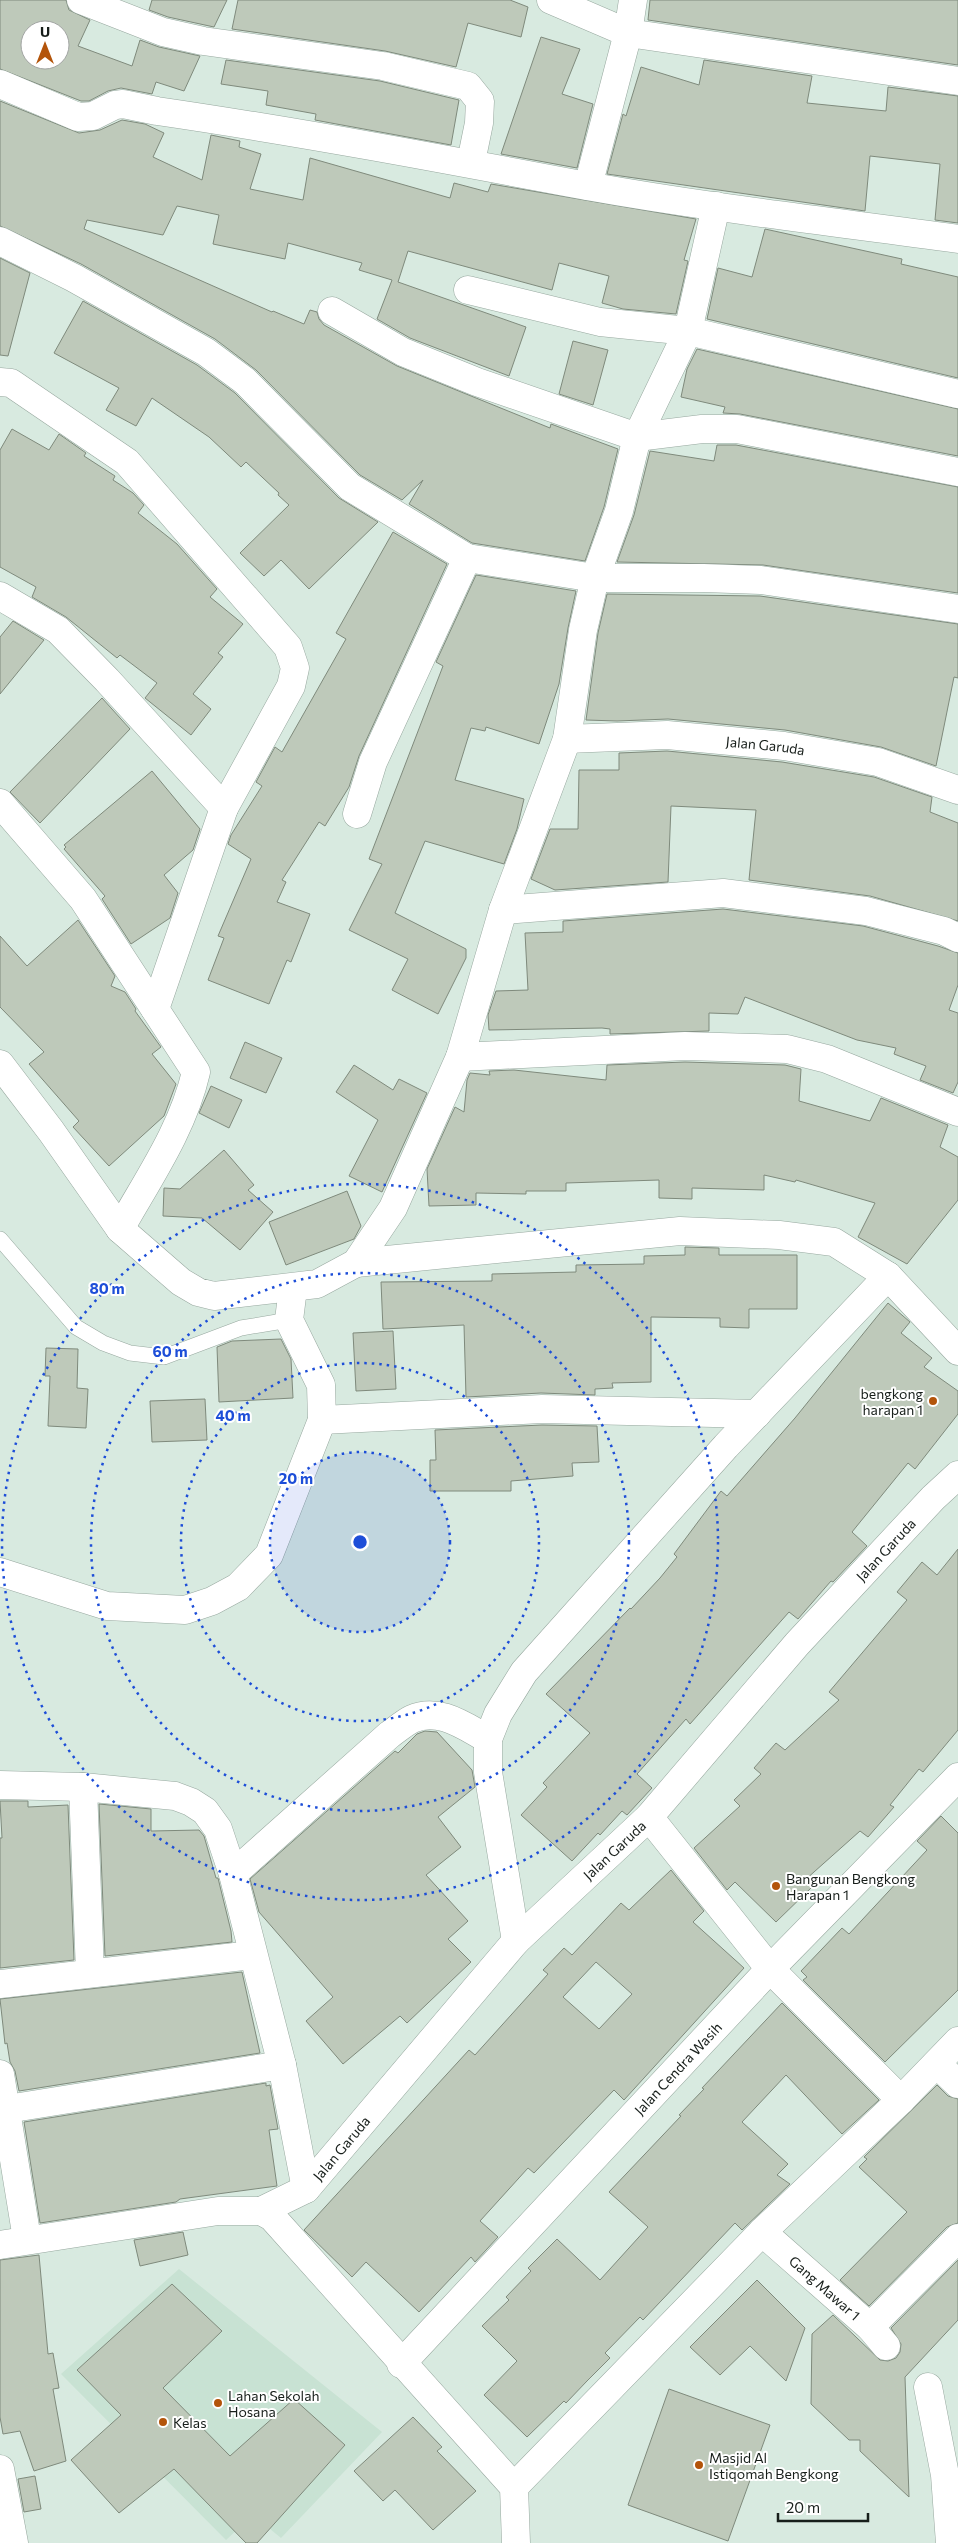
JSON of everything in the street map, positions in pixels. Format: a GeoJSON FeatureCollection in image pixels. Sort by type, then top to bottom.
{"type":"FeatureCollection","features":[{"type":"Feature","properties":{"kind":"street"},"geometry":{"type":"LineString","coordinates":[[81,0],[163,32],[221,43],[383,66],[468,86],[480,101],[471,162]]}},
{"type":"Feature","properties":{"kind":"street"},"geometry":{"type":"LineString","coordinates":[[551,0],[628,33],[958,81]]}},
{"type":"Feature","properties":{"kind":"street"},"geometry":{"type":"LineString","coordinates":[[588,186],[628,33],[633,0]]}},
{"type":"Feature","properties":{"kind":"street"},"geometry":{"type":"LineString","coordinates":[[0,84],[78,118],[93,116],[115,105],[123,104],[471,162],[588,186],[716,206],[958,239]]}},
{"type":"Feature","properties":{"kind":"street"},"geometry":{"type":"LineString","coordinates":[[356,1263],[393,1208],[460,1057],[503,910],[567,739],[583,630],[595,578],[619,511],[636,437],[688,331],[716,206]]}},
{"type":"Feature","properties":{"kind":"street"},"geometry":{"type":"LineString","coordinates":[[0,241],[74,278],[206,352],[245,381],[350,487],[467,558],[595,578],[761,580],[958,609]]}},
{"type":"Feature","properties":{"kind":"street"},"geometry":{"type":"LineString","coordinates":[[468,290],[600,322],[688,331],[958,394]]}},
{"type":"Feature","properties":{"kind":"street"},"geometry":{"type":"LineString","coordinates":[[332,311],[403,352],[477,382],[636,437],[702,429],[737,429],[958,472]]}},
{"type":"Feature","properties":{"kind":"street"},"geometry":{"type":"LineString","coordinates":[[0,382],[10,383],[127,462],[288,647],[295,668],[291,686],[224,808],[155,1009]]}},
{"type":"Feature","properties":{"kind":"street"},"geometry":{"type":"LineString","coordinates":[[357,814],[373,762],[467,558]]}},
{"type":"Feature","properties":{"kind":"street"},"geometry":{"type":"LineString","coordinates":[[0,596],[58,630],[107,680],[224,808]]}},
{"type":"Feature","properties":{"kind":"street","name":"Jalan Garuda"},"geometry":{"type":"LineString","coordinates":[[567,739],[667,735],[784,746],[878,762],[958,790]]}},
{"type":"Feature","properties":{"kind":"street"},"geometry":{"type":"LineString","coordinates":[[0,803],[83,899],[196,1072],[190,1099],[175,1130],[120,1229]]}},
{"type":"Feature","properties":{"kind":"street"},"geometry":{"type":"LineString","coordinates":[[503,910],[723,893],[866,911],[944,931],[958,938]]}},
{"type":"Feature","properties":{"kind":"street"},"geometry":{"type":"LineString","coordinates":[[460,1057],[685,1046],[787,1049],[827,1059],[958,1112]]}},
{"type":"Feature","properties":{"kind":"street"},"geometry":{"type":"LineString","coordinates":[[0,1064],[51,1131],[120,1229],[182,1282],[198,1292],[214,1296],[317,1284],[356,1263],[680,1231],[779,1235],[834,1242],[888,1276],[958,1351]]}},
{"type":"Feature","properties":{"kind":"street"},"geometry":{"type":"LineString","coordinates":[[516,1941],[488,1772],[488,1739],[498,1714],[524,1672],[757,1414],[888,1276]]}},
{"type":"Feature","properties":{"kind":"street"},"geometry":{"type":"LineString","coordinates":[[0,1572],[107,1606],[185,1610],[212,1602],[238,1587],[269,1555],[322,1420],[321,1385],[289,1320],[293,1288]]}},
{"type":"Feature","properties":{"kind":"street"},"geometry":{"type":"LineString","coordinates":[[322,1420],[542,1409],[757,1414]]}},
{"type":"Feature","properties":{"kind":"street","name":"Jalan Garuda"},"geometry":{"type":"LineString","coordinates":[[261,2210],[306,2189],[516,1941],[649,1817],[797,1644],[933,1498],[958,1475]]}},
{"type":"Feature","properties":{"kind":"street"},"geometry":{"type":"LineString","coordinates":[[233,1874],[389,1735],[411,1719],[430,1715],[445,1716],[488,1739]]}},
{"type":"Feature","properties":{"kind":"street","name":"Jalan Cendra Wasih"},"geometry":{"type":"LineString","coordinates":[[401,2364],[770,1969],[958,1777]]}},
{"type":"Feature","properties":{"kind":"street"},"geometry":{"type":"LineString","coordinates":[[0,1785],[83,1787],[175,1796],[191,1802],[205,1811],[218,1829],[233,1874],[252,1955],[282,2066],[306,2189]]}},
{"type":"Feature","properties":{"kind":"street"},"geometry":{"type":"LineString","coordinates":[[83,1787],[90,1973]]}},
{"type":"Feature","properties":{"kind":"street"},"geometry":{"type":"LineString","coordinates":[[649,1817],[770,1969],[901,2100]]}},
{"type":"Feature","properties":{"kind":"street"},"geometry":{"type":"LineString","coordinates":[[0,1984],[252,1955]]}},
{"type":"Feature","properties":{"kind":"street"},"geometry":{"type":"LineString","coordinates":[[514,2487],[762,2232],[901,2100],[958,2041]]}},
{"type":"Feature","properties":{"kind":"street"},"geometry":{"type":"LineString","coordinates":[[937,2064],[958,2084]]}},
{"type":"Feature","properties":{"kind":"street"},"geometry":{"type":"LineString","coordinates":[[6,2108],[282,2066]]}},
{"type":"Feature","properties":{"kind":"street"},"geometry":{"type":"LineString","coordinates":[[0,2074],[28,2239]]}},
{"type":"Feature","properties":{"kind":"street"},"geometry":{"type":"LineString","coordinates":[[0,2245],[28,2239],[218,2211],[261,2210],[272,2218],[401,2364],[514,2487],[516,2543]]}},
{"type":"Feature","properties":{"kind":"street","name":"Gang Mawar 1"},"geometry":{"type":"LineString","coordinates":[[762,2232],[878,2336],[958,2238]]}},
{"type":"Feature","properties":{"kind":"street"},"geometry":{"type":"LineString","coordinates":[[928,2387],[952,2475],[950,2543]]}},
{"type":"Feature","properties":{"kind":"street"},"geometry":{"type":"LineString","coordinates":[[0,2469],[14,2543]]}},
{"type":"Feature","properties":{"kind":"lane"},"geometry":{"type":"LineString","coordinates":[[0,1239],[76,1327],[103,1344],[130,1353],[164,1357],[241,1328],[289,1320]]}},
{"type":"Feature","properties":{"kind":"shaded area","name":"Lahan Sekolah Hosana"},"geometry":{"type":"Polygon","coordinates":[[[179,2269],[382,2432],[281,2538],[253,2515],[226,2540],[61,2374],[179,2269]]]}},
{"type":"Feature","properties":{"kind":"building"},"geometry":{"type":"Polygon","coordinates":[[[0,0],[66,0],[69,10],[90,20],[78,46],[132,66],[140,40],[159,47],[200,56],[184,91],[156,82],[152,94],[121,88],[108,91],[89,101],[81,101],[0,69],[0,0]]]}},
{"type":"Feature","properties":{"kind":"building"},"geometry":{"type":"Polygon","coordinates":[[[152,0],[227,0],[214,27],[168,17],[149,10],[152,0]]]}},
{"type":"Feature","properties":{"kind":"building"},"geometry":{"type":"Polygon","coordinates":[[[238,0],[510,0],[528,7],[521,37],[468,23],[456,67],[385,51],[232,29],[238,0]]]}},
{"type":"Feature","properties":{"kind":"building"},"geometry":{"type":"Polygon","coordinates":[[[650,0],[958,0],[958,65],[648,20],[650,0]]]}},
{"type":"Feature","properties":{"kind":"building"},"geometry":{"type":"Polygon","coordinates":[[[541,37],[580,49],[562,94],[593,104],[577,168],[501,154],[541,37]]]}},
{"type":"Feature","properties":{"kind":"building"},"geometry":{"type":"Polygon","coordinates":[[[226,60],[380,81],[459,100],[451,145],[315,120],[316,114],[266,105],[268,91],[221,84],[226,60]]]}},
{"type":"Feature","properties":{"kind":"building"},"geometry":{"type":"Polygon","coordinates":[[[704,60],[812,76],[807,103],[886,111],[888,87],[958,96],[958,223],[935,220],[940,164],[870,156],[865,211],[607,174],[623,114],[626,116],[641,67],[699,85],[704,60]]]}},
{"type":"Feature","properties":{"kind":"building"},"geometry":{"type":"Polygon","coordinates":[[[0,101],[79,133],[100,130],[122,120],[145,124],[164,133],[153,157],[202,180],[211,135],[240,141],[239,147],[261,154],[250,189],[303,200],[310,158],[450,198],[454,183],[488,192],[491,184],[696,219],[684,260],[688,261],[676,314],[623,309],[602,303],[609,276],[559,263],[552,290],[408,251],[398,282],[526,327],[509,376],[410,338],[377,319],[392,280],[359,270],[362,263],[288,243],[285,259],[213,244],[219,215],[177,206],[163,235],[87,220],[84,229],[272,312],[304,324],[310,310],[317,312],[319,319],[324,325],[397,366],[550,428],[551,424],[618,449],[604,507],[585,561],[472,543],[409,504],[423,480],[402,500],[360,475],[256,370],[215,339],[81,264],[0,226],[0,101]]]}},
{"type":"Feature","properties":{"kind":"building"},"geometry":{"type":"Polygon","coordinates":[[[765,229],[902,259],[901,264],[958,277],[958,378],[707,319],[718,268],[752,277],[765,229]]]}},
{"type":"Feature","properties":{"kind":"building"},"geometry":{"type":"Polygon","coordinates":[[[0,258],[30,273],[8,356],[0,355],[0,258]]]}},
{"type":"Feature","properties":{"kind":"building"},"geometry":{"type":"Polygon","coordinates":[[[83,301],[197,365],[235,393],[339,498],[378,522],[309,589],[281,560],[264,576],[240,553],[289,505],[246,462],[241,467],[209,437],[152,398],[136,426],[106,410],[119,388],[54,353],[83,301]]]}},
{"type":"Feature","properties":{"kind":"building"},"geometry":{"type":"Polygon","coordinates":[[[573,341],[608,350],[593,405],[559,394],[573,341]]]}},
{"type":"Feature","properties":{"kind":"building"},"geometry":{"type":"Polygon","coordinates":[[[697,349],[958,409],[958,456],[740,414],[723,413],[725,407],[681,397],[687,369],[697,349]]]}},
{"type":"Feature","properties":{"kind":"building"},"geometry":{"type":"Polygon","coordinates":[[[12,429],[49,450],[59,434],[86,453],[84,456],[115,476],[113,480],[133,493],[144,505],[138,513],[177,544],[217,589],[210,597],[243,624],[218,653],[223,657],[193,694],[211,709],[191,735],[145,698],[157,683],[120,655],[117,658],[66,617],[32,597],[36,587],[0,567],[0,450],[12,429]]]}},
{"type":"Feature","properties":{"kind":"building"},"geometry":{"type":"Polygon","coordinates":[[[717,445],[736,445],[958,487],[958,593],[763,565],[617,562],[634,515],[650,451],[714,461],[717,445]]]}},
{"type":"Feature","properties":{"kind":"building"},"geometry":{"type":"Polygon","coordinates":[[[393,532],[447,564],[359,756],[349,787],[325,826],[319,822],[282,880],[286,882],[277,902],[310,914],[291,962],[287,960],[269,1004],[208,980],[224,938],[218,936],[251,859],[228,844],[231,835],[262,786],[256,782],[275,747],[282,752],[346,639],[336,633],[393,532]]]}},
{"type":"Feature","properties":{"kind":"building"},"geometry":{"type":"Polygon","coordinates":[[[476,575],[576,591],[559,684],[539,744],[486,727],[485,731],[471,728],[455,780],[524,799],[517,829],[504,864],[425,841],[395,913],[466,949],[466,958],[438,1014],[392,990],[408,959],[349,930],[382,864],[369,859],[443,666],[436,662],[476,575]]]}},
{"type":"Feature","properties":{"kind":"building"},"geometry":{"type":"Polygon","coordinates":[[[607,594],[760,596],[958,624],[958,678],[954,677],[936,766],[881,747],[785,730],[668,719],[586,720],[598,633],[607,594]]]}},
{"type":"Feature","properties":{"kind":"building"},"geometry":{"type":"Polygon","coordinates":[[[13,621],[44,640],[0,694],[0,637],[13,621]]]}},
{"type":"Feature","properties":{"kind":"building"},"geometry":{"type":"Polygon","coordinates":[[[102,698],[130,729],[40,823],[10,792],[102,698]]]}},
{"type":"Feature","properties":{"kind":"building"},"geometry":{"type":"Polygon","coordinates":[[[667,751],[782,762],[874,777],[932,797],[930,812],[958,823],[958,921],[870,896],[749,880],[756,810],[671,806],[668,882],[555,890],[531,879],[550,829],[578,829],[579,770],[619,770],[619,753],[667,751]]]}},
{"type":"Feature","properties":{"kind":"building"},"geometry":{"type":"Polygon","coordinates":[[[152,771],[200,829],[193,850],[164,875],[178,893],[170,918],[131,944],[102,899],[105,896],[64,849],[66,847],[64,845],[152,771]]]}},
{"type":"Feature","properties":{"kind":"building"},"geometry":{"type":"Polygon","coordinates":[[[723,909],[863,926],[958,953],[958,985],[949,1010],[958,1013],[958,1082],[953,1093],[920,1080],[926,1066],[894,1054],[896,1048],[857,1040],[745,997],[738,1014],[709,1013],[709,1031],[610,1034],[610,1029],[602,1028],[489,1030],[488,1015],[496,991],[528,990],[525,933],[563,932],[563,921],[723,909]]]}},
{"type":"Feature","properties":{"kind":"building"},"geometry":{"type":"Polygon","coordinates":[[[78,920],[115,976],[111,986],[125,992],[136,1009],[135,1011],[161,1047],[152,1054],[176,1084],[164,1116],[109,1166],[73,1127],[79,1121],[29,1064],[44,1052],[0,1007],[0,936],[27,966],[78,920]]]}},
{"type":"Feature","properties":{"kind":"building"},"geometry":{"type":"Polygon","coordinates":[[[245,1042],[282,1058],[266,1093],[230,1078],[245,1042]]]}},
{"type":"Feature","properties":{"kind":"building"},"geometry":{"type":"Polygon","coordinates":[[[685,1062],[785,1065],[801,1069],[799,1101],[870,1121],[881,1098],[948,1125],[940,1147],[958,1157],[958,1200],[907,1264],[858,1237],[875,1203],[796,1180],[795,1182],[764,1175],[764,1190],[692,1188],[692,1199],[659,1198],[659,1180],[566,1183],[566,1191],[526,1191],[526,1194],[476,1193],[476,1205],[429,1206],[427,1169],[455,1107],[464,1112],[467,1080],[470,1073],[490,1075],[489,1071],[514,1070],[606,1080],[607,1065],[685,1062]]]}},
{"type":"Feature","properties":{"kind":"building"},"geometry":{"type":"Polygon","coordinates":[[[354,1065],[393,1090],[399,1079],[427,1093],[382,1192],[349,1176],[378,1120],[336,1092],[354,1065]]]}},
{"type":"Feature","properties":{"kind":"building"},"geometry":{"type":"Polygon","coordinates":[[[211,1086],[242,1100],[229,1128],[199,1113],[211,1086]]]}},
{"type":"Feature","properties":{"kind":"building"},"geometry":{"type":"Polygon","coordinates":[[[224,1150],[254,1185],[248,1190],[273,1212],[240,1250],[202,1218],[163,1216],[164,1188],[180,1189],[224,1150]]]}},
{"type":"Feature","properties":{"kind":"building"},"geometry":{"type":"Polygon","coordinates":[[[347,1191],[361,1226],[354,1239],[286,1265],[269,1222],[347,1191]]]}},
{"type":"Feature","properties":{"kind":"building"},"geometry":{"type":"Polygon","coordinates":[[[685,1247],[719,1248],[719,1255],[797,1255],[797,1309],[749,1309],[749,1328],[720,1327],[720,1318],[651,1317],[651,1382],[612,1383],[613,1388],[595,1389],[595,1395],[541,1393],[466,1397],[464,1325],[383,1329],[381,1282],[492,1281],[492,1274],[576,1272],[576,1265],[644,1264],[644,1256],[685,1255],[685,1247]]]}},
{"type":"Feature","properties":{"kind":"building"},"geometry":{"type":"Polygon","coordinates":[[[888,1303],[910,1322],[901,1333],[932,1358],[924,1367],[958,1391],[958,1414],[915,1469],[908,1463],[852,1532],[867,1546],[833,1582],[831,1581],[798,1619],[789,1612],[690,1724],[686,1719],[637,1774],[652,1788],[627,1815],[622,1811],[572,1861],[521,1815],[547,1787],[543,1783],[590,1733],[546,1694],[660,1578],[677,1557],[674,1554],[721,1491],[727,1496],[795,1418],[888,1303]]]}},
{"type":"Feature","properties":{"kind":"building"},"geometry":{"type":"Polygon","coordinates":[[[393,1331],[396,1389],[356,1391],[353,1333],[393,1331]]]}},
{"type":"Feature","properties":{"kind":"building"},"geometry":{"type":"Polygon","coordinates":[[[281,1339],[291,1359],[293,1398],[219,1402],[217,1347],[232,1341],[281,1339]]]}},
{"type":"Feature","properties":{"kind":"building"},"geometry":{"type":"Polygon","coordinates":[[[46,1348],[78,1349],[77,1388],[88,1389],[86,1428],[48,1426],[50,1376],[45,1376],[46,1348]]]}},
{"type":"Feature","properties":{"kind":"building"},"geometry":{"type":"Polygon","coordinates":[[[205,1399],[207,1440],[152,1442],[150,1401],[205,1399]]]}},
{"type":"Feature","properties":{"kind":"building"},"geometry":{"type":"Polygon","coordinates":[[[542,1425],[597,1426],[599,1462],[572,1463],[573,1476],[511,1481],[511,1491],[430,1491],[430,1460],[436,1460],[435,1430],[542,1425]]]}},
{"type":"Feature","properties":{"kind":"building"},"geometry":{"type":"Polygon","coordinates":[[[958,1549],[958,1730],[923,1772],[919,1769],[890,1805],[894,1807],[868,1837],[860,1831],[805,1880],[812,1887],[776,1922],[735,1882],[727,1890],[694,1848],[740,1806],[734,1800],[761,1774],[754,1768],[776,1743],[785,1750],[839,1700],[829,1692],[907,1600],[897,1592],[922,1562],[937,1575],[958,1549]]]}},
{"type":"Feature","properties":{"kind":"building"},"geometry":{"type":"Polygon","coordinates":[[[425,1731],[437,1732],[472,1770],[475,1787],[438,1817],[461,1847],[426,1875],[468,1921],[448,1939],[471,1962],[407,2023],[400,2016],[343,2064],[306,2021],[333,1997],[259,1912],[250,1879],[395,1751],[398,1753],[417,1734],[425,1731]]]}},
{"type":"Feature","properties":{"kind":"building"},"geometry":{"type":"Polygon","coordinates":[[[0,1801],[28,1801],[28,1807],[68,1805],[74,1960],[0,1968],[0,1838],[2,1838],[0,1801]]]}},
{"type":"Feature","properties":{"kind":"building"},"geometry":{"type":"Polygon","coordinates":[[[99,1804],[151,1809],[151,1831],[199,1830],[204,1836],[216,1878],[218,1878],[232,1942],[105,1956],[99,1804]]]}},
{"type":"Feature","properties":{"kind":"building"},"geometry":{"type":"Polygon","coordinates":[[[941,1816],[958,1833],[958,1990],[885,2062],[803,1980],[807,1977],[801,1971],[842,1928],[849,1934],[927,1850],[917,1841],[941,1816]]]}},
{"type":"Feature","properties":{"kind":"building"},"geometry":{"type":"Polygon","coordinates":[[[671,1870],[704,1911],[693,1922],[744,1968],[624,2100],[614,2090],[534,2173],[528,2168],[480,2221],[498,2237],[475,2262],[471,2257],[419,2312],[366,2262],[352,2277],[304,2230],[469,2050],[475,2055],[548,1974],[543,1970],[564,1948],[572,1955],[621,1903],[629,1910],[671,1870]],[[596,1962],[563,1997],[599,2029],[632,1994],[596,1962]]]}},
{"type":"Feature","properties":{"kind":"building"},"geometry":{"type":"Polygon","coordinates":[[[242,1972],[260,2053],[19,2091],[15,2071],[10,2062],[7,2043],[5,2044],[0,1999],[242,1972]]]}},
{"type":"Feature","properties":{"kind":"building"},"geometry":{"type":"Polygon","coordinates":[[[782,2003],[879,2100],[842,2134],[786,2075],[742,2122],[788,2164],[777,2175],[790,2184],[742,2230],[735,2223],[643,2320],[640,2317],[605,2353],[610,2358],[566,2403],[564,2401],[527,2437],[484,2395],[517,2361],[482,2326],[509,2300],[506,2297],[531,2271],[528,2268],[557,2239],[600,2280],[648,2227],[609,2192],[681,2116],[679,2115],[704,2089],[702,2088],[782,2003]]]}},
{"type":"Feature","properties":{"kind":"building"},"geometry":{"type":"Polygon","coordinates":[[[266,2083],[266,2086],[270,2085],[278,2129],[269,2130],[277,2186],[180,2199],[176,2202],[40,2223],[24,2122],[266,2083]]]}},
{"type":"Feature","properties":{"kind":"building"},"geometry":{"type":"Polygon","coordinates":[[[937,2085],[948,2096],[958,2099],[958,2223],[947,2227],[869,2306],[840,2280],[907,2212],[859,2167],[867,2159],[864,2157],[937,2085]]]}},
{"type":"Feature","properties":{"kind":"building"},"geometry":{"type":"Polygon","coordinates":[[[183,2232],[188,2255],[140,2266],[134,2240],[183,2232]]]}},
{"type":"Feature","properties":{"kind":"building"},"geometry":{"type":"Polygon","coordinates":[[[39,2255],[48,2354],[53,2353],[59,2388],[53,2389],[66,2461],[34,2471],[20,2431],[3,2434],[0,2417],[0,2260],[39,2255]]]}},
{"type":"Feature","properties":{"kind":"building"},"geometry":{"type":"Polygon","coordinates":[[[958,2260],[958,2320],[905,2377],[909,2497],[860,2451],[860,2440],[849,2440],[811,2404],[812,2334],[833,2315],[880,2360],[888,2361],[896,2358],[900,2352],[901,2344],[891,2328],[958,2260]]]}},
{"type":"Feature","properties":{"kind":"building"},"geometry":{"type":"Polygon","coordinates":[[[757,2280],[805,2328],[786,2381],[750,2346],[720,2375],[690,2347],[757,2280]]]}},
{"type":"Feature","properties":{"kind":"building","name":"Kelas"},"geometry":{"type":"Polygon","coordinates":[[[172,2284],[222,2331],[163,2388],[230,2456],[294,2399],[345,2445],[257,2543],[246,2543],[174,2469],[119,2513],[71,2460],[121,2415],[77,2370],[172,2284]]]}},
{"type":"Feature","properties":{"kind":"building","name":"Masjid Al Istiqomah Bengkong"},"geometry":{"type":"Polygon","coordinates":[[[669,2389],[770,2425],[728,2541],[628,2505],[669,2389]]]}},
{"type":"Feature","properties":{"kind":"building"},"geometry":{"type":"Polygon","coordinates":[[[413,2417],[442,2447],[437,2451],[476,2491],[433,2530],[395,2490],[383,2501],[354,2471],[413,2417]]]}},
{"type":"Feature","properties":{"kind":"building"},"geometry":{"type":"Polygon","coordinates":[[[35,2476],[41,2509],[24,2512],[18,2479],[35,2476]]]}},
{"type":"Feature","properties":{"kind":"place","name":"bengkong harapan 1"},"geometry":{"type":"Point","coordinates":[933,1401]}},
{"type":"Feature","properties":{"kind":"place","name":"Bangunan Bengkong Harapan 1"},"geometry":{"type":"Point","coordinates":[776,1886]}},
{"type":"Feature","properties":{"kind":"place","name":"Lahan Sekolah Hosana"},"geometry":{"type":"Point","coordinates":[218,2403]}},
{"type":"Feature","properties":{"kind":"place","name":"Kelas"},"geometry":{"type":"Point","coordinates":[163,2422]}},
{"type":"Feature","properties":{"kind":"place","name":"Masjid Al Istiqomah Bengkong"},"geometry":{"type":"Point","coordinates":[699,2465]}}]}
